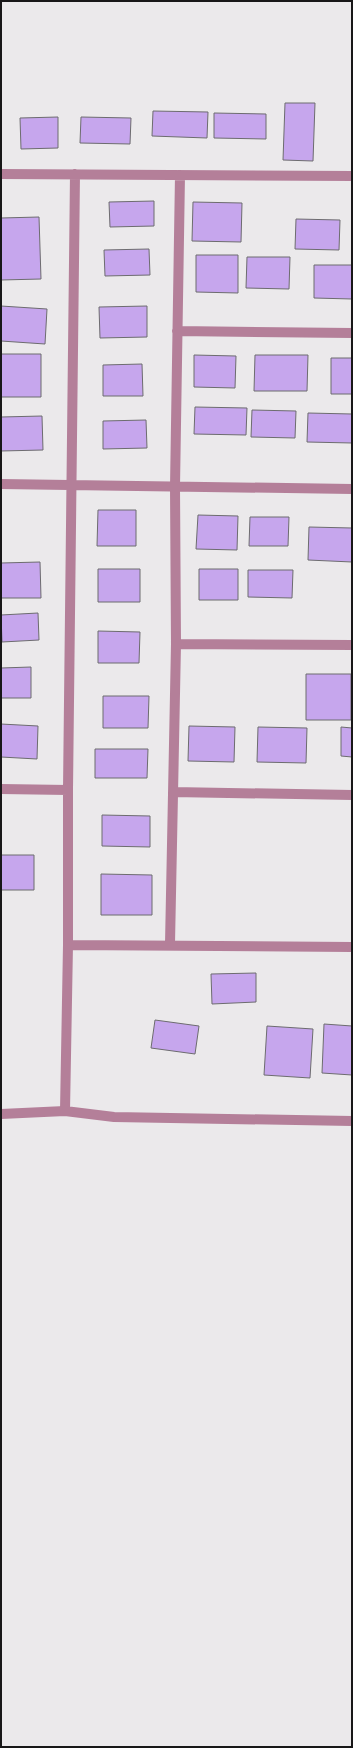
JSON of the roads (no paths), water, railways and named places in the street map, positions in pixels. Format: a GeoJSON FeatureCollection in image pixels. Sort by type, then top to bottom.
{"type":"FeatureCollection","features":[{"type":"Feature","properties":{"kind":"street"},"geometry":{"type":"LineString","coordinates":[[1,174],[352,176]]}},
{"type":"Feature","properties":{"kind":"street"},"geometry":{"type":"LineString","coordinates":[[65,1111],[68,945],[68,790],[75,174]]}},
{"type":"Feature","properties":{"kind":"street"},"geometry":{"type":"LineString","coordinates":[[170,944],[176,644],[175,487],[180,175]]}},
{"type":"Feature","properties":{"kind":"street"},"geometry":{"type":"LineString","coordinates":[[177,332],[352,332]]}},
{"type":"Feature","properties":{"kind":"street"},"geometry":{"type":"LineString","coordinates":[[1,484],[352,489]]}},
{"type":"Feature","properties":{"kind":"street"},"geometry":{"type":"LineString","coordinates":[[176,644],[352,645]]}},
{"type":"Feature","properties":{"kind":"street"},"geometry":{"type":"LineString","coordinates":[[1,789],[68,790]]}},
{"type":"Feature","properties":{"kind":"street"},"geometry":{"type":"LineString","coordinates":[[173,792],[352,794]]}},
{"type":"Feature","properties":{"kind":"street"},"geometry":{"type":"LineString","coordinates":[[68,945],[170,944],[352,947]]}},
{"type":"Feature","properties":{"kind":"street"},"geometry":{"type":"LineString","coordinates":[[1,1114],[65,1111],[114,1117],[352,1122]]}}]}
